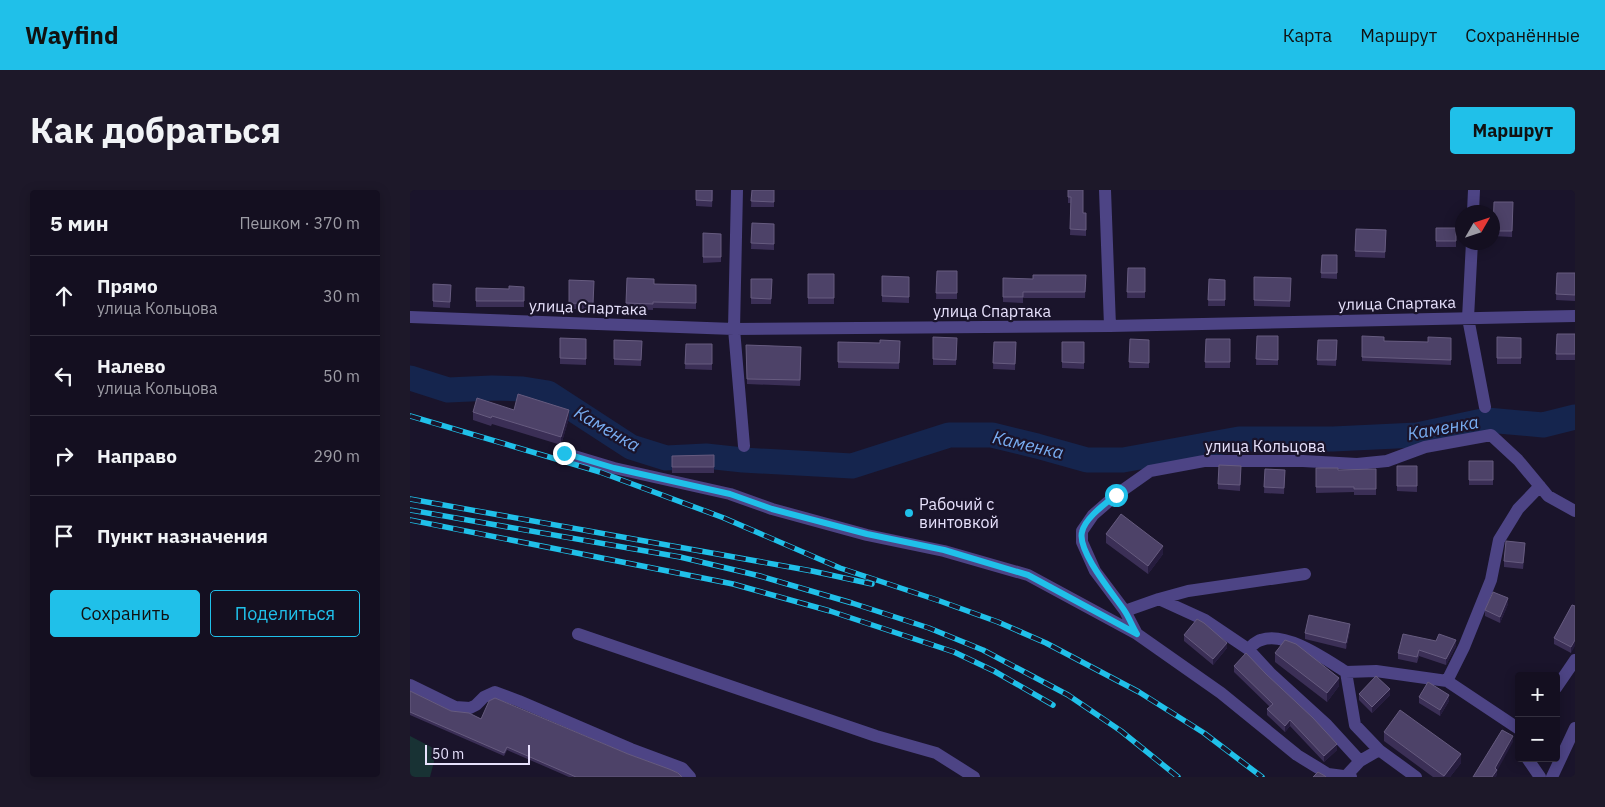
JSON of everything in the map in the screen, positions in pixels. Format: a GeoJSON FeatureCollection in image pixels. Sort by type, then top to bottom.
{"type":"FeatureCollection","features":[{"type":"Feature","properties":{"kind":"street"},"geometry":{"type":"LineString","coordinates":[[737,190],[734,329],[744,446]]}},
{"type":"Feature","properties":{"kind":"street"},"geometry":{"type":"LineString","coordinates":[[1105,190],[1110,326]]}},
{"type":"Feature","properties":{"kind":"street"},"geometry":{"type":"LineString","coordinates":[[1473,205],[1474,190]]}},
{"type":"Feature","properties":{"kind":"street"},"geometry":{"type":"LineString","coordinates":[[1472,250],[1468,318],[1485,407]]}},
{"type":"Feature","properties":{"kind":"street","name":"улица Спартака"},"geometry":{"type":"LineString","coordinates":[[410,317],[734,329],[1110,326],[1575,316]]}},
{"type":"Feature","properties":{"kind":"street","name":"улица Кольцова"},"geometry":{"type":"LineString","coordinates":[[1348,777],[1328,774],[1297,755],[1221,693],[1137,634],[1125,612],[1095,571],[1082,542],[1082,531],[1093,515],[1116,495],[1150,472],[1204,461],[1286,461],[1357,464],[1387,461],[1424,447],[1491,435],[1518,460],[1548,496],[1575,511]]}},
{"type":"Feature","properties":{"kind":"street"},"geometry":{"type":"LineString","coordinates":[[564,453],[614,468],[730,494],[772,509],[867,534],[944,550],[1028,575],[1137,634]]}},
{"type":"Feature","properties":{"kind":"street"},"geometry":{"type":"LineString","coordinates":[[1447,681],[1464,647],[1491,580],[1499,540],[1518,509],[1540,486]]}},
{"type":"Feature","properties":{"kind":"street"},"geometry":{"type":"LineString","coordinates":[[1125,612],[1159,599],[1188,591],[1305,574]]}},
{"type":"Feature","properties":{"kind":"street"},"geometry":{"type":"LineString","coordinates":[[1159,599],[1205,620],[1248,649],[1271,674],[1327,725],[1360,760]]}},
{"type":"Feature","properties":{"kind":"street"},"geometry":{"type":"LineString","coordinates":[[578,634],[876,736],[936,753],[974,777]]}},
{"type":"Feature","properties":{"kind":"street"},"geometry":{"type":"LineString","coordinates":[[1248,649],[1261,640],[1277,639],[1302,646],[1346,672],[1376,671],[1447,681],[1515,726]]}},
{"type":"Feature","properties":{"kind":"street"},"geometry":{"type":"LineString","coordinates":[[1560,682],[1575,660]]}},
{"type":"Feature","properties":{"kind":"street"},"geometry":{"type":"LineString","coordinates":[[1346,672],[1355,725],[1380,750],[1416,777]]}},
{"type":"Feature","properties":{"kind":"street"},"geometry":{"type":"LineString","coordinates":[[410,685],[455,707],[470,708],[484,697],[495,692],[631,749],[682,768],[690,777]]}},
{"type":"Feature","properties":{"kind":"street"},"geometry":{"type":"LineString","coordinates":[[1552,777],[1575,728]]}},
{"type":"Feature","properties":{"kind":"street"},"geometry":{"type":"LineString","coordinates":[[1348,777],[1360,760],[1380,750]]}},
{"type":"Feature","properties":{"kind":"street"},"geometry":{"type":"LineString","coordinates":[[1530,762],[1540,777]]}},
{"type":"Feature","properties":{"kind":"green space"},"geometry":{"type":"Polygon","coordinates":[[[410,736],[437,750],[430,777],[410,777],[410,736]]]}},
{"type":"Feature","properties":{"kind":"building"},"geometry":{"type":"Polygon","coordinates":[[[696,190],[712,190],[712,201],[696,200],[696,190]]]}},
{"type":"Feature","properties":{"kind":"building"},"geometry":{"type":"Polygon","coordinates":[[[752,190],[774,190],[774,202],[751,201],[752,190]]]}},
{"type":"Feature","properties":{"kind":"building"},"geometry":{"type":"Polygon","coordinates":[[[1068,190],[1083,190],[1083,213],[1086,213],[1086,230],[1070,229],[1071,197],[1068,197],[1068,190]]]}},
{"type":"Feature","properties":{"kind":"building"},"geometry":{"type":"Polygon","coordinates":[[[1494,202],[1513,202],[1512,231],[1500,231],[1500,205],[1494,205],[1494,202]]]}},
{"type":"Feature","properties":{"kind":"building"},"geometry":{"type":"Polygon","coordinates":[[[752,223],[774,224],[774,244],[751,243],[752,223]]]}},
{"type":"Feature","properties":{"kind":"building"},"geometry":{"type":"Polygon","coordinates":[[[1436,228],[1455,228],[1455,241],[1436,241],[1436,228]]]}},
{"type":"Feature","properties":{"kind":"building"},"geometry":{"type":"Polygon","coordinates":[[[1356,229],[1386,230],[1385,252],[1355,251],[1356,229]]]}},
{"type":"Feature","properties":{"kind":"building"},"geometry":{"type":"Polygon","coordinates":[[[703,233],[721,234],[721,257],[703,257],[703,233]]]}},
{"type":"Feature","properties":{"kind":"building"},"geometry":{"type":"Polygon","coordinates":[[[1322,255],[1337,255],[1337,273],[1321,273],[1322,255]]]}},
{"type":"Feature","properties":{"kind":"building"},"geometry":{"type":"Polygon","coordinates":[[[1128,268],[1145,268],[1145,292],[1127,292],[1128,268]]]}},
{"type":"Feature","properties":{"kind":"building"},"geometry":{"type":"Polygon","coordinates":[[[937,271],[957,271],[957,293],[936,293],[937,271]]]}},
{"type":"Feature","properties":{"kind":"building"},"geometry":{"type":"Polygon","coordinates":[[[1557,273],[1575,273],[1575,295],[1556,294],[1557,273]]]}},
{"type":"Feature","properties":{"kind":"building"},"geometry":{"type":"Polygon","coordinates":[[[808,274],[834,274],[834,298],[808,298],[808,274]]]}},
{"type":"Feature","properties":{"kind":"building"},"geometry":{"type":"Polygon","coordinates":[[[1033,275],[1086,275],[1085,292],[1023,292],[1023,297],[1003,297],[1003,278],[1033,279],[1033,275]]]}},
{"type":"Feature","properties":{"kind":"building"},"geometry":{"type":"Polygon","coordinates":[[[882,276],[909,277],[909,297],[882,296],[882,276]]]}},
{"type":"Feature","properties":{"kind":"building"},"geometry":{"type":"Polygon","coordinates":[[[1254,277],[1291,278],[1290,301],[1254,300],[1254,277]]]}},
{"type":"Feature","properties":{"kind":"building"},"geometry":{"type":"Polygon","coordinates":[[[627,278],[654,279],[654,284],[696,285],[696,303],[626,303],[627,278]]]}},
{"type":"Feature","properties":{"kind":"building"},"geometry":{"type":"Polygon","coordinates":[[[751,279],[772,279],[771,299],[751,298],[751,279]]]}},
{"type":"Feature","properties":{"kind":"building"},"geometry":{"type":"Polygon","coordinates":[[[1209,279],[1225,280],[1225,300],[1208,300],[1209,279]]]}},
{"type":"Feature","properties":{"kind":"building"},"geometry":{"type":"Polygon","coordinates":[[[569,280],[594,281],[593,304],[569,303],[569,280]]]}},
{"type":"Feature","properties":{"kind":"building"},"geometry":{"type":"Polygon","coordinates":[[[433,284],[451,285],[450,302],[433,301],[433,284]]]}},
{"type":"Feature","properties":{"kind":"building"},"geometry":{"type":"Polygon","coordinates":[[[509,286],[524,287],[524,301],[476,301],[476,288],[509,289],[509,286]]]}},
{"type":"Feature","properties":{"kind":"building"},"geometry":{"type":"Polygon","coordinates":[[[1557,334],[1575,334],[1575,354],[1556,354],[1557,334]]]}},
{"type":"Feature","properties":{"kind":"building"},"geometry":{"type":"Polygon","coordinates":[[[1257,336],[1278,336],[1278,360],[1256,359],[1257,336]]]}},
{"type":"Feature","properties":{"kind":"building"},"geometry":{"type":"Polygon","coordinates":[[[1362,336],[1384,337],[1384,341],[1428,342],[1428,337],[1451,338],[1451,360],[1362,357],[1362,336]]]}},
{"type":"Feature","properties":{"kind":"building"},"geometry":{"type":"Polygon","coordinates":[[[933,337],[957,338],[956,360],[933,359],[933,337]]]}},
{"type":"Feature","properties":{"kind":"building"},"geometry":{"type":"Polygon","coordinates":[[[1497,337],[1521,338],[1521,358],[1497,358],[1497,337]]]}},
{"type":"Feature","properties":{"kind":"building"},"geometry":{"type":"Polygon","coordinates":[[[560,338],[586,339],[586,359],[560,358],[560,338]]]}},
{"type":"Feature","properties":{"kind":"building"},"geometry":{"type":"Polygon","coordinates":[[[1130,339],[1149,340],[1149,363],[1129,362],[1130,339]]]}},
{"type":"Feature","properties":{"kind":"building"},"geometry":{"type":"Polygon","coordinates":[[[1206,339],[1230,339],[1230,362],[1205,362],[1206,339]]]}},
{"type":"Feature","properties":{"kind":"building"},"geometry":{"type":"Polygon","coordinates":[[[614,340],[642,341],[641,360],[614,359],[614,340]]]}},
{"type":"Feature","properties":{"kind":"building"},"geometry":{"type":"Polygon","coordinates":[[[880,340],[900,341],[899,363],[838,362],[838,342],[880,343],[880,340]]]}},
{"type":"Feature","properties":{"kind":"building"},"geometry":{"type":"Polygon","coordinates":[[[1318,340],[1337,340],[1336,360],[1317,360],[1318,340]]]}},
{"type":"Feature","properties":{"kind":"building"},"geometry":{"type":"Polygon","coordinates":[[[994,342],[1016,342],[1015,364],[993,363],[994,342]]]}},
{"type":"Feature","properties":{"kind":"building"},"geometry":{"type":"Polygon","coordinates":[[[1062,342],[1084,342],[1084,363],[1062,362],[1062,342]]]}},
{"type":"Feature","properties":{"kind":"building"},"geometry":{"type":"Polygon","coordinates":[[[686,344],[712,344],[712,364],[685,364],[686,344]]]}},
{"type":"Feature","properties":{"kind":"building"},"geometry":{"type":"Polygon","coordinates":[[[746,345],[801,347],[800,380],[747,379],[746,345]]]}},
{"type":"Feature","properties":{"kind":"building"},"geometry":{"type":"Polygon","coordinates":[[[518,394],[569,410],[561,437],[473,412],[477,398],[514,410],[518,394]]]}},
{"type":"Feature","properties":{"kind":"building"},"geometry":{"type":"Polygon","coordinates":[[[714,455],[714,467],[672,467],[672,456],[714,455]]]}},
{"type":"Feature","properties":{"kind":"building"},"geometry":{"type":"Polygon","coordinates":[[[1469,461],[1493,461],[1493,480],[1469,480],[1469,461]]]}},
{"type":"Feature","properties":{"kind":"building"},"geometry":{"type":"Polygon","coordinates":[[[1219,465],[1241,466],[1240,485],[1218,484],[1219,465]]]}},
{"type":"Feature","properties":{"kind":"building"},"geometry":{"type":"Polygon","coordinates":[[[1397,466],[1417,466],[1417,486],[1397,486],[1397,466]]]}},
{"type":"Feature","properties":{"kind":"building"},"geometry":{"type":"Polygon","coordinates":[[[1316,468],[1338,468],[1338,470],[1376,469],[1376,489],[1316,487],[1316,468]]]}},
{"type":"Feature","properties":{"kind":"building"},"geometry":{"type":"Polygon","coordinates":[[[1265,469],[1285,470],[1284,488],[1264,487],[1265,469]]]}},
{"type":"Feature","properties":{"kind":"building"},"geometry":{"type":"Polygon","coordinates":[[[1121,514],[1163,546],[1148,566],[1106,534],[1121,514]]]}},
{"type":"Feature","properties":{"kind":"building"},"geometry":{"type":"Polygon","coordinates":[[[1506,541],[1525,543],[1523,563],[1504,561],[1506,541]]]}},
{"type":"Feature","properties":{"kind":"building"},"geometry":{"type":"Polygon","coordinates":[[[1493,592],[1508,598],[1500,617],[1485,610],[1493,592]]]}},
{"type":"Feature","properties":{"kind":"building"},"geometry":{"type":"Polygon","coordinates":[[[1572,605],[1575,606],[1575,640],[1571,647],[1554,638],[1572,605]]]}},
{"type":"Feature","properties":{"kind":"building"},"geometry":{"type":"Polygon","coordinates":[[[1309,615],[1350,624],[1346,643],[1305,633],[1309,615]]]}},
{"type":"Feature","properties":{"kind":"building"},"geometry":{"type":"Polygon","coordinates":[[[1197,619],[1227,643],[1213,659],[1184,635],[1197,619]]]}},
{"type":"Feature","properties":{"kind":"building"},"geometry":{"type":"Polygon","coordinates":[[[1403,634],[1436,641],[1439,634],[1456,640],[1446,659],[1419,650],[1417,657],[1398,653],[1403,634]]]}},
{"type":"Feature","properties":{"kind":"building"},"geometry":{"type":"Polygon","coordinates":[[[1285,640],[1296,644],[1339,678],[1327,693],[1275,653],[1285,640]]]}},
{"type":"Feature","properties":{"kind":"building"},"geometry":{"type":"Polygon","coordinates":[[[1246,653],[1337,744],[1324,756],[1290,720],[1285,726],[1267,709],[1273,704],[1234,666],[1246,653]]]}},
{"type":"Feature","properties":{"kind":"building"},"geometry":{"type":"Polygon","coordinates":[[[1376,676],[1390,689],[1372,707],[1359,694],[1376,676]]]}},
{"type":"Feature","properties":{"kind":"building"},"geometry":{"type":"Polygon","coordinates":[[[1428,682],[1449,695],[1440,710],[1419,697],[1428,682]]]}},
{"type":"Feature","properties":{"kind":"building"},"geometry":{"type":"Polygon","coordinates":[[[410,691],[451,711],[469,713],[481,719],[489,701],[495,698],[628,754],[669,769],[682,777],[576,777],[507,747],[504,753],[410,712],[410,691]]]}},
{"type":"Feature","properties":{"kind":"building"},"geometry":{"type":"Polygon","coordinates":[[[1400,710],[1461,754],[1444,776],[1384,732],[1400,710]]]}},
{"type":"Feature","properties":{"kind":"building"},"geometry":{"type":"Polygon","coordinates":[[[1502,730],[1513,736],[1495,768],[1497,770],[1492,777],[1473,777],[1502,730]]]}},
{"type":"Feature","properties":{"kind":"building"},"geometry":{"type":"Polygon","coordinates":[[[1318,772],[1325,776],[1326,777],[1313,777],[1318,772]]]}},
{"type":"Feature","properties":{"kind":"waterway","name":"Каменка"},"geometry":{"type":"LineString","coordinates":[[410,378],[448,390],[492,388],[523,389],[548,393],[631,447],[666,458],[706,456],[852,466],[949,435],[992,435],[1087,460],[1123,460],[1239,439],[1333,439],[1417,435],[1487,420],[1543,425],[1575,417]]}},
{"type":"Feature","properties":{"kind":"railway"},"geometry":{"type":"LineString","coordinates":[[410,416],[600,472],[724,518],[840,568],[998,622],[1046,643],[1139,692],[1204,733],[1262,777]]}},
{"type":"Feature","properties":{"kind":"railway"},"geometry":{"type":"LineString","coordinates":[[410,499],[812,571],[872,584]]}},
{"type":"Feature","properties":{"kind":"railway"},"geometry":{"type":"LineString","coordinates":[[410,510],[680,557],[760,576],[929,628],[983,650],[1068,695],[1121,731],[1178,777]]}},
{"type":"Feature","properties":{"kind":"railway"},"geometry":{"type":"LineString","coordinates":[[410,520],[733,584],[830,611],[954,652],[994,671],[1053,705]]}},
{"type":"Feature","properties":{"kind":"place","name":"Рабочий с винтовкой"},"geometry":{"type":"Point","coordinates":[909,513]}},
{"type":"Feature","properties":{"kind":"route"},"geometry":{"type":"LineString","coordinates":[[564,453],[614,468],[687,486],[730,494],[772,509],[867,534],[944,550],[1028,575],[1137,634],[1125,612],[1095,571],[1082,542],[1082,531],[1093,515],[1116,495]]}}]}
